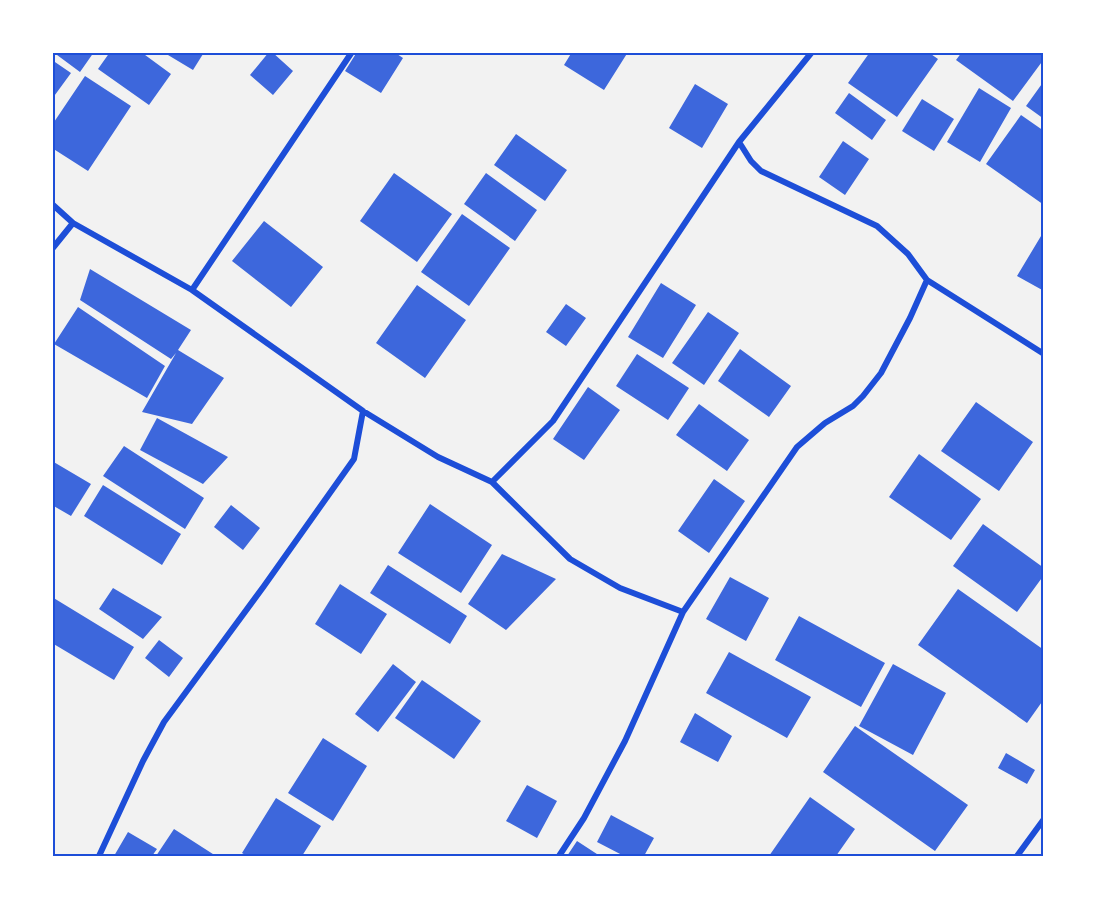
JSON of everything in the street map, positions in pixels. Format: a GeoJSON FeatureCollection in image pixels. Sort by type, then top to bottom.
{"type":"FeatureCollection","features":[{"type":"Feature","properties":{"kind":"street"},"geometry":{"type":"LineString","coordinates":[[192,290],[352,52]]}},
{"type":"Feature","properties":{"kind":"street"},"geometry":{"type":"LineString","coordinates":[[492,482],[553,421],[739,142],[812,52]]}},
{"type":"Feature","properties":{"kind":"street"},"geometry":{"type":"LineString","coordinates":[[739,142],[761,171],[877,226],[908,254],[927,279],[1044,354]]}},
{"type":"Feature","properties":{"kind":"street"},"geometry":{"type":"LineString","coordinates":[[52,204],[73,223],[192,290],[363,411],[438,457],[492,482],[570,559],[620,588],[683,612]]}},
{"type":"Feature","properties":{"kind":"street"},"geometry":{"type":"LineString","coordinates":[[52,249],[73,223]]}},
{"type":"Feature","properties":{"kind":"street"},"geometry":{"type":"LineString","coordinates":[[559,856],[584,818],[625,741],[683,612],[797,447],[825,423],[853,406],[880,373],[910,318],[927,279]]}},
{"type":"Feature","properties":{"kind":"street"},"geometry":{"type":"LineString","coordinates":[[99,856],[143,760],[164,722],[354,459],[363,411]]}},
{"type":"Feature","properties":{"kind":"street"},"geometry":{"type":"LineString","coordinates":[[1017,856],[1044,819]]}},
{"type":"Feature","properties":{"kind":"building"},"geometry":{"type":"Polygon","coordinates":[[[53,52],[94,52],[80,72],[53,52]]]}},
{"type":"Feature","properties":{"kind":"building"},"geometry":{"type":"Polygon","coordinates":[[[110,52],[141,52],[171,74],[149,105],[98,69],[110,52]]]}},
{"type":"Feature","properties":{"kind":"building"},"geometry":{"type":"Polygon","coordinates":[[[163,52],[201,52],[203,54],[193,70],[163,52]]]}},
{"type":"Feature","properties":{"kind":"building"},"geometry":{"type":"Polygon","coordinates":[[[269,52],[272,52],[293,71],[273,95],[250,75],[269,52]]]}},
{"type":"Feature","properties":{"kind":"building"},"geometry":{"type":"Polygon","coordinates":[[[357,52],[394,52],[403,58],[381,93],[345,71],[357,52]]]}},
{"type":"Feature","properties":{"kind":"building"},"geometry":{"type":"Polygon","coordinates":[[[572,52],[628,52],[604,90],[564,65],[572,52]]]}},
{"type":"Feature","properties":{"kind":"building"},"geometry":{"type":"Polygon","coordinates":[[[870,52],[928,52],[938,59],[897,117],[848,83],[870,52]]]}},
{"type":"Feature","properties":{"kind":"building"},"geometry":{"type":"Polygon","coordinates":[[[962,52],[1044,52],[1044,59],[1013,101],[956,60],[962,52]]]}},
{"type":"Feature","properties":{"kind":"building"},"geometry":{"type":"Polygon","coordinates":[[[52,60],[71,73],[52,99],[52,60]]]}},
{"type":"Feature","properties":{"kind":"building"},"geometry":{"type":"Polygon","coordinates":[[[85,76],[131,106],[88,171],[52,148],[52,125],[85,76]]]}},
{"type":"Feature","properties":{"kind":"building"},"geometry":{"type":"Polygon","coordinates":[[[1044,81],[1044,119],[1026,106],[1044,81]]]}},
{"type":"Feature","properties":{"kind":"building"},"geometry":{"type":"Polygon","coordinates":[[[695,84],[728,104],[702,148],[669,128],[695,84]]]}},
{"type":"Feature","properties":{"kind":"building"},"geometry":{"type":"Polygon","coordinates":[[[979,88],[1011,108],[980,162],[947,142],[979,88]]]}},
{"type":"Feature","properties":{"kind":"building"},"geometry":{"type":"Polygon","coordinates":[[[849,93],[886,120],[872,140],[835,113],[849,93]]]}},
{"type":"Feature","properties":{"kind":"building"},"geometry":{"type":"Polygon","coordinates":[[[922,99],[954,119],[934,151],[902,131],[922,99]]]}},
{"type":"Feature","properties":{"kind":"building"},"geometry":{"type":"Polygon","coordinates":[[[1021,115],[1044,131],[1044,205],[986,164],[1021,115]]]}},
{"type":"Feature","properties":{"kind":"building"},"geometry":{"type":"Polygon","coordinates":[[[516,134],[567,170],[545,201],[494,165],[516,134]]]}},
{"type":"Feature","properties":{"kind":"building"},"geometry":{"type":"Polygon","coordinates":[[[843,141],[869,159],[845,195],[819,177],[843,141]]]}},
{"type":"Feature","properties":{"kind":"building"},"geometry":{"type":"Polygon","coordinates":[[[394,173],[452,214],[417,262],[360,221],[394,173]]]}},
{"type":"Feature","properties":{"kind":"building"},"geometry":{"type":"Polygon","coordinates":[[[486,173],[537,210],[515,241],[464,204],[486,173]]]}},
{"type":"Feature","properties":{"kind":"building"},"geometry":{"type":"Polygon","coordinates":[[[462,214],[510,248],[469,306],[421,272],[462,214]]]}},
{"type":"Feature","properties":{"kind":"building"},"geometry":{"type":"Polygon","coordinates":[[[264,221],[323,267],[291,307],[232,261],[264,221]]]}},
{"type":"Feature","properties":{"kind":"building"},"geometry":{"type":"Polygon","coordinates":[[[1044,231],[1044,291],[1017,276],[1044,231]]]}},
{"type":"Feature","properties":{"kind":"building"},"geometry":{"type":"Polygon","coordinates":[[[90,269],[191,330],[178,350],[224,378],[192,424],[142,412],[176,353],[171,359],[80,300],[90,269]]]}},
{"type":"Feature","properties":{"kind":"building"},"geometry":{"type":"Polygon","coordinates":[[[661,283],[696,305],[663,358],[628,337],[661,283]]]}},
{"type":"Feature","properties":{"kind":"building"},"geometry":{"type":"Polygon","coordinates":[[[417,285],[466,320],[425,378],[376,343],[417,285]]]}},
{"type":"Feature","properties":{"kind":"building"},"geometry":{"type":"Polygon","coordinates":[[[566,304],[586,318],[566,346],[546,332],[566,304]]]}},
{"type":"Feature","properties":{"kind":"building"},"geometry":{"type":"Polygon","coordinates":[[[78,307],[165,366],[147,398],[54,344],[78,307]]]}},
{"type":"Feature","properties":{"kind":"building"},"geometry":{"type":"Polygon","coordinates":[[[708,312],[739,333],[704,385],[672,363],[708,312]]]}},
{"type":"Feature","properties":{"kind":"building"},"geometry":{"type":"Polygon","coordinates":[[[740,349],[791,386],[769,417],[718,381],[740,349]]]}},
{"type":"Feature","properties":{"kind":"building"},"geometry":{"type":"Polygon","coordinates":[[[637,354],[689,388],[668,420],[616,386],[637,354]]]}},
{"type":"Feature","properties":{"kind":"building"},"geometry":{"type":"Polygon","coordinates":[[[588,387],[620,410],[584,460],[553,439],[588,387]]]}},
{"type":"Feature","properties":{"kind":"building"},"geometry":{"type":"Polygon","coordinates":[[[976,402],[1033,442],[999,491],[941,451],[976,402]]]}},
{"type":"Feature","properties":{"kind":"building"},"geometry":{"type":"Polygon","coordinates":[[[699,404],[749,440],[727,471],[676,435],[699,404]]]}},
{"type":"Feature","properties":{"kind":"building"},"geometry":{"type":"Polygon","coordinates":[[[157,418],[228,457],[203,484],[140,450],[157,418]]]}},
{"type":"Feature","properties":{"kind":"building"},"geometry":{"type":"Polygon","coordinates":[[[124,446],[204,498],[185,529],[103,476],[124,446]]]}},
{"type":"Feature","properties":{"kind":"building"},"geometry":{"type":"Polygon","coordinates":[[[919,454],[981,499],[951,540],[889,497],[919,454]]]}},
{"type":"Feature","properties":{"kind":"building"},"geometry":{"type":"Polygon","coordinates":[[[52,461],[91,484],[71,516],[52,505],[52,461]]]}},
{"type":"Feature","properties":{"kind":"building"},"geometry":{"type":"Polygon","coordinates":[[[714,479],[745,501],[709,553],[678,531],[714,479]]]}},
{"type":"Feature","properties":{"kind":"building"},"geometry":{"type":"Polygon","coordinates":[[[103,485],[181,534],[162,565],[84,516],[103,485]]]}},
{"type":"Feature","properties":{"kind":"building"},"geometry":{"type":"Polygon","coordinates":[[[430,504],[492,545],[461,593],[398,553],[430,504]]]}},
{"type":"Feature","properties":{"kind":"building"},"geometry":{"type":"Polygon","coordinates":[[[231,505],[260,528],[243,550],[214,527],[231,505]]]}},
{"type":"Feature","properties":{"kind":"building"},"geometry":{"type":"Polygon","coordinates":[[[983,524],[1044,568],[1044,575],[1017,612],[953,566],[983,524]]]}},
{"type":"Feature","properties":{"kind":"building"},"geometry":{"type":"Polygon","coordinates":[[[502,554],[556,579],[506,630],[468,604],[502,554]]]}},
{"type":"Feature","properties":{"kind":"building"},"geometry":{"type":"Polygon","coordinates":[[[388,565],[467,616],[450,644],[370,593],[388,565]]]}},
{"type":"Feature","properties":{"kind":"building"},"geometry":{"type":"Polygon","coordinates":[[[730,577],[769,598],[746,641],[706,619],[730,577]]]}},
{"type":"Feature","properties":{"kind":"building"},"geometry":{"type":"Polygon","coordinates":[[[340,584],[387,614],[361,654],[315,624],[340,584]]]}},
{"type":"Feature","properties":{"kind":"building"},"geometry":{"type":"Polygon","coordinates":[[[113,588],[162,617],[143,639],[99,609],[113,588]]]}},
{"type":"Feature","properties":{"kind":"building"},"geometry":{"type":"Polygon","coordinates":[[[958,589],[1044,650],[1044,699],[1027,723],[918,645],[958,589]]]}},
{"type":"Feature","properties":{"kind":"building"},"geometry":{"type":"Polygon","coordinates":[[[52,597],[134,647],[114,680],[52,643],[52,597]]]}},
{"type":"Feature","properties":{"kind":"building"},"geometry":{"type":"Polygon","coordinates":[[[799,616],[885,663],[861,707],[775,660],[799,616]]]}},
{"type":"Feature","properties":{"kind":"building"},"geometry":{"type":"Polygon","coordinates":[[[159,640],[183,658],[169,677],[145,658],[159,640]]]}},
{"type":"Feature","properties":{"kind":"building"},"geometry":{"type":"Polygon","coordinates":[[[729,652],[811,697],[787,738],[706,693],[729,652]]]}},
{"type":"Feature","properties":{"kind":"building"},"geometry":{"type":"Polygon","coordinates":[[[393,664],[416,682],[378,732],[355,714],[393,664]]]}},
{"type":"Feature","properties":{"kind":"building"},"geometry":{"type":"Polygon","coordinates":[[[893,664],[946,693],[913,755],[859,726],[893,664]]]}},
{"type":"Feature","properties":{"kind":"building"},"geometry":{"type":"Polygon","coordinates":[[[422,680],[481,721],[454,759],[395,718],[422,680]]]}},
{"type":"Feature","properties":{"kind":"building"},"geometry":{"type":"Polygon","coordinates":[[[695,713],[732,736],[718,762],[680,742],[695,713]]]}},
{"type":"Feature","properties":{"kind":"building"},"geometry":{"type":"Polygon","coordinates":[[[855,726],[968,805],[935,851],[823,772],[855,726]]]}},
{"type":"Feature","properties":{"kind":"building"},"geometry":{"type":"Polygon","coordinates":[[[323,738],[367,766],[333,821],[288,793],[323,738]]]}},
{"type":"Feature","properties":{"kind":"building"},"geometry":{"type":"Polygon","coordinates":[[[1006,753],[1035,770],[1027,784],[998,768],[1006,753]]]}},
{"type":"Feature","properties":{"kind":"building"},"geometry":{"type":"Polygon","coordinates":[[[527,785],[557,801],[537,838],[506,821],[527,785]]]}},
{"type":"Feature","properties":{"kind":"building"},"geometry":{"type":"Polygon","coordinates":[[[810,797],[855,829],[836,856],[769,856],[810,797]]]}},
{"type":"Feature","properties":{"kind":"building"},"geometry":{"type":"Polygon","coordinates":[[[276,798],[321,826],[302,856],[247,856],[242,853],[276,798]]]}},
{"type":"Feature","properties":{"kind":"building"},"geometry":{"type":"Polygon","coordinates":[[[611,815],[654,838],[644,856],[624,856],[597,842],[611,815]]]}},
{"type":"Feature","properties":{"kind":"building"},"geometry":{"type":"Polygon","coordinates":[[[174,829],[216,856],[156,856],[174,829]]]}},
{"type":"Feature","properties":{"kind":"building"},"geometry":{"type":"Polygon","coordinates":[[[128,832],[157,849],[152,856],[114,856],[128,832]]]}},
{"type":"Feature","properties":{"kind":"building"},"geometry":{"type":"Polygon","coordinates":[[[577,841],[600,856],[567,856],[577,841]]]}}]}
